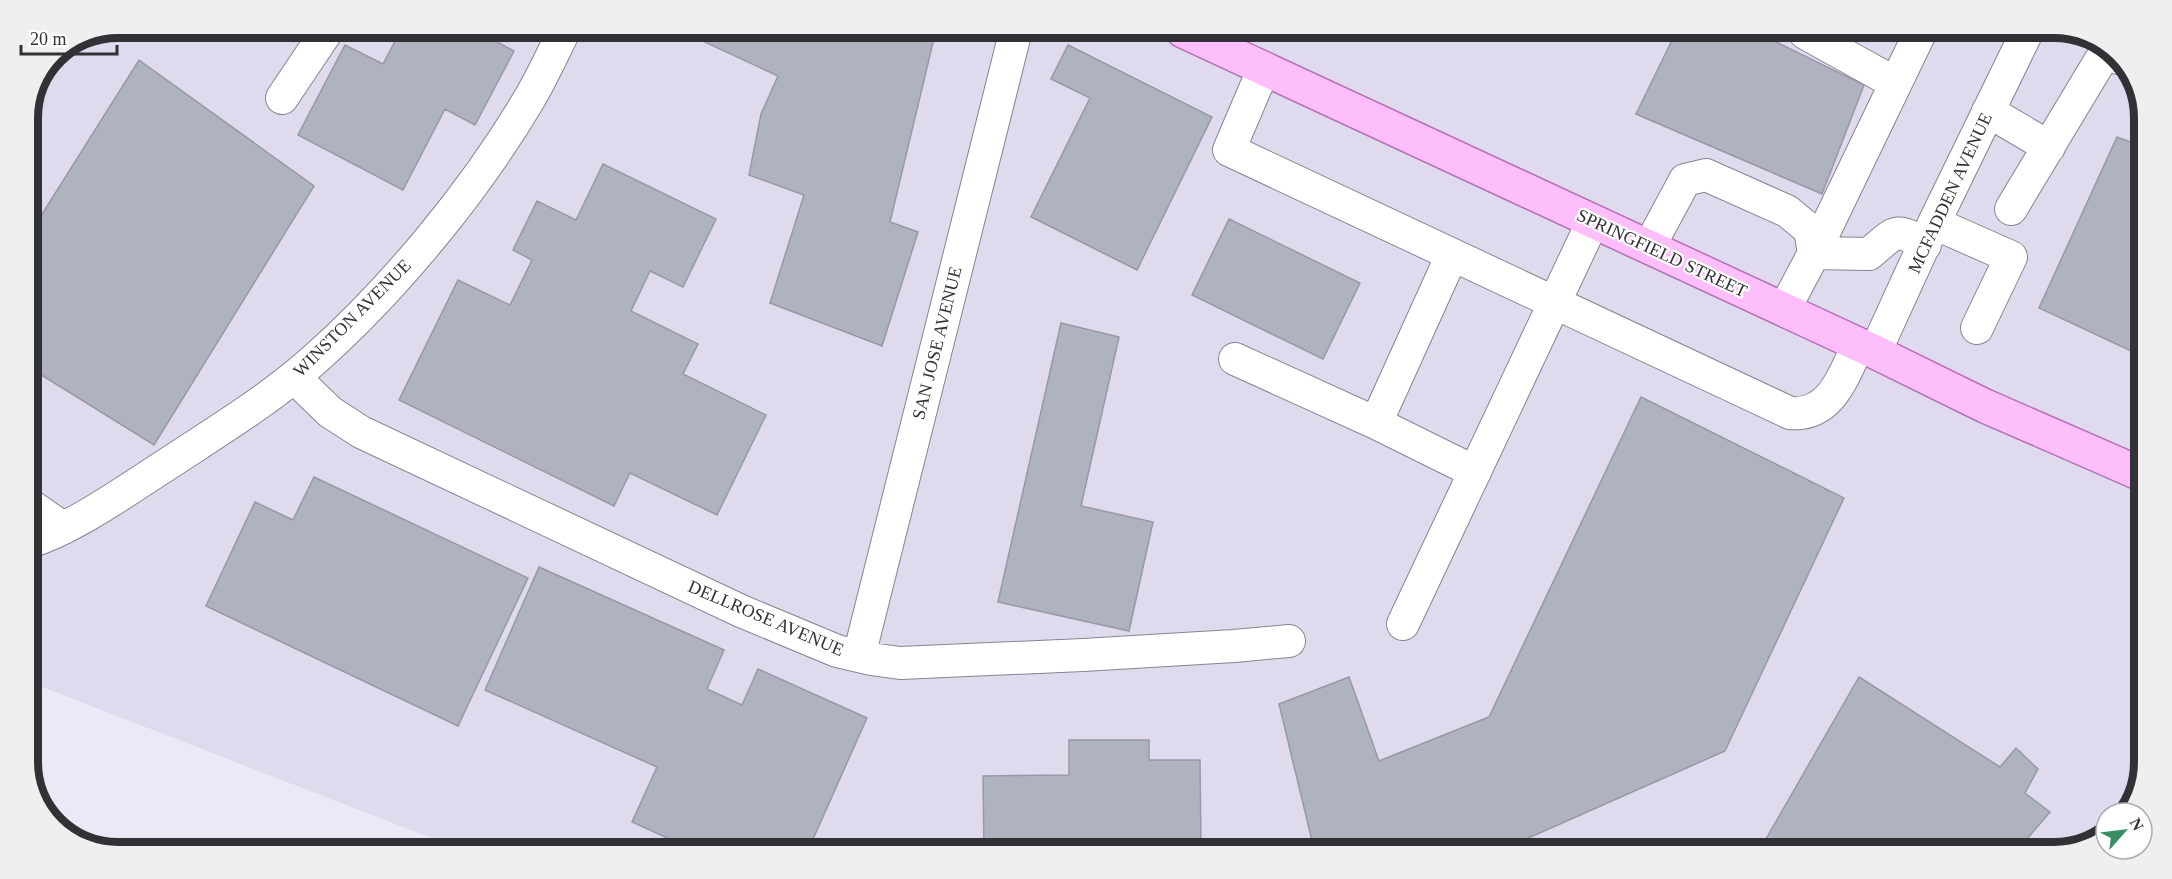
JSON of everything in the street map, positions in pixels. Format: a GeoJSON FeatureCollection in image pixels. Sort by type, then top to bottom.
{"type":"FeatureCollection","features":[{"type":"Feature","properties":{"kind":"main road","name":"SPRINGFIELD STREET"},"geometry":{"type":"LineString","coordinates":[[1198,38],[1985,406],[2134,471]]}},
{"type":"Feature","properties":{"kind":"street"},"geometry":{"type":"LineString","coordinates":[[282,98],[322,38]]}},
{"type":"Feature","properties":{"kind":"street","name":"WINSTON AVENUE"},"geometry":{"type":"LineString","coordinates":[[38,539],[63,528],[171,462],[236,419],[316,359],[383,292],[448,217],[523,110],[559,38]]}},
{"type":"Feature","properties":{"kind":"street","name":"SAN JOSE AVENUE"},"geometry":{"type":"LineString","coordinates":[[859,656],[1014,38]]}},
{"type":"Feature","properties":{"kind":"street"},"geometry":{"type":"LineString","coordinates":[[1814,38],[1895,83]]}},
{"type":"Feature","properties":{"kind":"street"},"geometry":{"type":"LineString","coordinates":[[1784,310],[1814,253],[1918,38]]}},
{"type":"Feature","properties":{"kind":"street","name":"MCFADDEN AVENUE"},"geometry":{"type":"LineString","coordinates":[[1264,68],[1229,150],[1790,413],[1801,414],[1814,410],[1827,402],[1867,349],[1930,234],[2024,38]]}},
{"type":"Feature","properties":{"kind":"street"},"geometry":{"type":"LineString","coordinates":[[2011,208],[2104,55]]}},
{"type":"Feature","properties":{"kind":"street"},"geometry":{"type":"LineString","coordinates":[[1988,111],[2049,147]]}},
{"type":"Feature","properties":{"kind":"street"},"geometry":{"type":"LineString","coordinates":[[1649,247],[1685,180],[1706,175],[1787,211],[1810,230],[1814,253]]}},
{"type":"Feature","properties":{"kind":"street"},"geometry":{"type":"LineString","coordinates":[[1403,624],[1593,221]]}},
{"type":"Feature","properties":{"kind":"street"},"geometry":{"type":"LineString","coordinates":[[1814,253],[1869,254],[1894,234],[1906,233],[1930,234],[2011,257],[1977,328]]}},
{"type":"Feature","properties":{"kind":"street"},"geometry":{"type":"LineString","coordinates":[[1376,423],[1452,255]]}},
{"type":"Feature","properties":{"kind":"street"},"geometry":{"type":"LineString","coordinates":[[1235,359],[1376,423],[1475,472]]}},
{"type":"Feature","properties":{"kind":"street","name":"DELLROSE AVENUE"},"geometry":{"type":"LineString","coordinates":[[294,377],[330,412],[361,432],[741,611],[837,651],[900,663],[1083,655],[1289,641]]}},
{"type":"Feature","properties":{"kind":"street"},"geometry":{"type":"LineString","coordinates":[[38,510],[63,528]]}},
{"type":"Feature","properties":{"kind":"shaded area"},"geometry":{"type":"Polygon","coordinates":[[[118,38],[2054,38],[2080,42],[2103,54],[2118,69],[2128,87],[2134,113],[2134,761],[2133,777],[2124,801],[2094,801],[2094,831],[2070,840],[2054,842],[442,842],[38,685],[37,118],[44,87],[51,73],[73,51],[102,39],[118,38]]]}},
{"type":"Feature","properties":{"kind":"building"},"geometry":{"type":"Polygon","coordinates":[[[397,38],[490,38],[514,51],[475,125],[445,109],[403,190],[298,135],[345,45],[383,64],[397,38]]]}},
{"type":"Feature","properties":{"kind":"building"},"geometry":{"type":"Polygon","coordinates":[[[696,38],[934,38],[890,222],[918,232],[882,346],[770,303],[804,195],[749,175],[761,114],[778,76],[696,38]]]}},
{"type":"Feature","properties":{"kind":"building"},"geometry":{"type":"Polygon","coordinates":[[[1673,38],[1768,38],[1864,85],[1822,194],[1636,114],[1673,38]]]}},
{"type":"Feature","properties":{"kind":"building"},"geometry":{"type":"Polygon","coordinates":[[[1068,45],[1212,117],[1137,270],[1031,217],[1090,98],[1051,79],[1068,45]]]}},
{"type":"Feature","properties":{"kind":"building"},"geometry":{"type":"Polygon","coordinates":[[[139,60],[314,186],[154,445],[37,372],[37,222],[139,60]]]}},
{"type":"Feature","properties":{"kind":"building"},"geometry":{"type":"Polygon","coordinates":[[[2117,137],[2134,143],[2134,352],[2039,308],[2117,137]]]}},
{"type":"Feature","properties":{"kind":"building"},"geometry":{"type":"Polygon","coordinates":[[[603,164],[716,219],[683,287],[650,271],[631,311],[698,344],[683,374],[766,415],[717,515],[630,473],[614,506],[399,400],[458,280],[510,305],[532,260],[513,250],[537,201],[576,220],[603,164]]]}},
{"type":"Feature","properties":{"kind":"building"},"geometry":{"type":"Polygon","coordinates":[[[1229,219],[1360,283],[1323,359],[1192,295],[1229,219]]]}},
{"type":"Feature","properties":{"kind":"building"},"geometry":{"type":"Polygon","coordinates":[[[1061,323],[1119,337],[1081,506],[1153,522],[1129,631],[998,602],[1061,323]]]}},
{"type":"Feature","properties":{"kind":"building"},"geometry":{"type":"Polygon","coordinates":[[[1641,397],[1844,498],[1725,751],[1519,842],[1312,842],[1279,704],[1349,677],[1379,761],[1489,717],[1641,397]]]}},
{"type":"Feature","properties":{"kind":"building"},"geometry":{"type":"Polygon","coordinates":[[[314,477],[528,578],[458,726],[206,606],[255,502],[293,520],[314,477]]]}},
{"type":"Feature","properties":{"kind":"building"},"geometry":{"type":"Polygon","coordinates":[[[539,567],[724,650],[707,689],[742,705],[758,669],[867,718],[812,842],[676,842],[632,822],[657,767],[485,690],[539,567]]]}},
{"type":"Feature","properties":{"kind":"building"},"geometry":{"type":"Polygon","coordinates":[[[1859,677],[2000,767],[2016,748],[2038,769],[2025,793],[2050,812],[2024,842],[1764,842],[1859,677]]]}},
{"type":"Feature","properties":{"kind":"building"},"geometry":{"type":"Polygon","coordinates":[[[1069,740],[1149,740],[1149,760],[1200,760],[1201,842],[984,842],[983,776],[1069,775],[1069,740]]]}}]}
